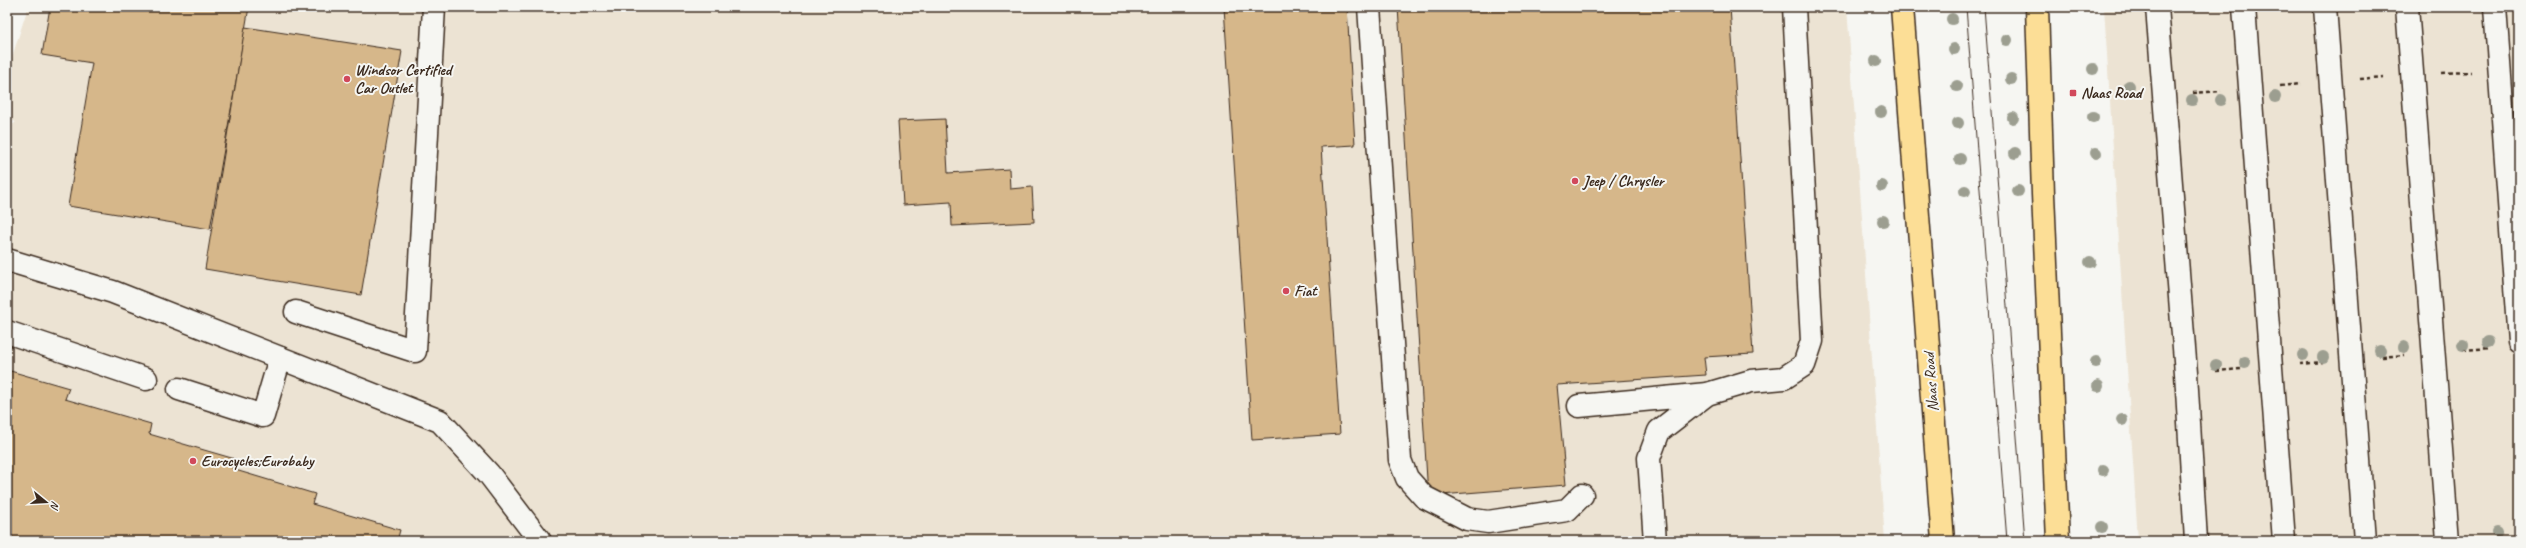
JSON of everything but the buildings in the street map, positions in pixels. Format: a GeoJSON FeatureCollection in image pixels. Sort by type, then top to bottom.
{"type":"FeatureCollection","features":[{"type":"Feature","properties":{"kind":"main road","name":"Naas Road"},"geometry":{"type":"LineString","coordinates":[[1902,7],[1943,541]]}},
{"type":"Feature","properties":{"kind":"main road"},"geometry":{"type":"LineString","coordinates":[[2037,7],[2043,194],[2058,541]]}},
{"type":"Feature","properties":{"kind":"lane"},"geometry":{"type":"LineString","coordinates":[[296,312],[415,351],[434,7]]}},
{"type":"Feature","properties":{"kind":"lane"},"geometry":{"type":"LineString","coordinates":[[1369,7],[1400,460],[1407,478],[1424,497],[1435,504],[1467,519],[1488,522],[1567,510],[1582,495]]}},
{"type":"Feature","properties":{"kind":"lane"},"geometry":{"type":"LineString","coordinates":[[1579,406],[1707,394],[1751,381],[1784,378],[1804,365],[1812,341],[1794,7]]}},
{"type":"Feature","properties":{"kind":"lane"},"geometry":{"type":"LineString","coordinates":[[2156,7],[2186,373],[2196,541]]}},
{"type":"Feature","properties":{"kind":"lane"},"geometry":{"type":"LineString","coordinates":[[2244,7],[2284,541]]}},
{"type":"Feature","properties":{"kind":"lane"},"geometry":{"type":"LineString","coordinates":[[2325,7],[2365,541]]}},
{"type":"Feature","properties":{"kind":"lane"},"geometry":{"type":"LineString","coordinates":[[2407,7],[2448,541]]}},
{"type":"Feature","properties":{"kind":"lane"},"geometry":{"type":"LineString","coordinates":[[2495,7],[2519,342]]}},
{"type":"Feature","properties":{"kind":"lane"},"geometry":{"type":"LineString","coordinates":[[7,260],[113,292],[440,421],[489,474],[540,541]]}},
{"type":"Feature","properties":{"kind":"lane"},"geometry":{"type":"LineString","coordinates":[[7,332],[146,379]]}},
{"type":"Feature","properties":{"kind":"lane"},"geometry":{"type":"LineString","coordinates":[[179,389],[262,416],[280,358]]}},
{"type":"Feature","properties":{"kind":"lane"},"geometry":{"type":"LineString","coordinates":[[1655,541],[1649,458],[1653,444],[1659,431],[1707,394]]}},
{"type":"Feature","properties":{"kind":"shaded area"},"geometry":{"type":"Polygon","coordinates":[[[28,7],[1847,7],[1885,541],[7,541],[7,129],[16,122],[7,119],[7,73],[28,7]]]}},
{"type":"Feature","properties":{"kind":"shaded area"},"geometry":{"type":"Polygon","coordinates":[[[2104,7],[2519,7],[2519,541],[2138,541],[2104,7]]]}},
{"type":"Feature","properties":{"kind":"tram line"},"geometry":{"type":"LineString","coordinates":[[1966,7],[2007,541]]}},
{"type":"Feature","properties":{"kind":"tram line"},"geometry":{"type":"LineString","coordinates":[[1984,7],[2025,541]]}},
{"type":"Feature","properties":{"kind":"place","name":"Windsor Certified Car Outlet"},"geometry":{"type":"Point","coordinates":[347,79]}},
{"type":"Feature","properties":{"kind":"place","name":"Naas Road"},"geometry":{"type":"Point","coordinates":[2073,93]}},
{"type":"Feature","properties":{"kind":"place","name":"Jeep / Chrysler"},"geometry":{"type":"Point","coordinates":[1575,181]}},
{"type":"Feature","properties":{"kind":"place","name":"Fiat"},"geometry":{"type":"Point","coordinates":[1286,291]}},
{"type":"Feature","properties":{"kind":"place","name":"Eurocycles;Eurobaby"},"geometry":{"type":"Point","coordinates":[193,461]}}]}
